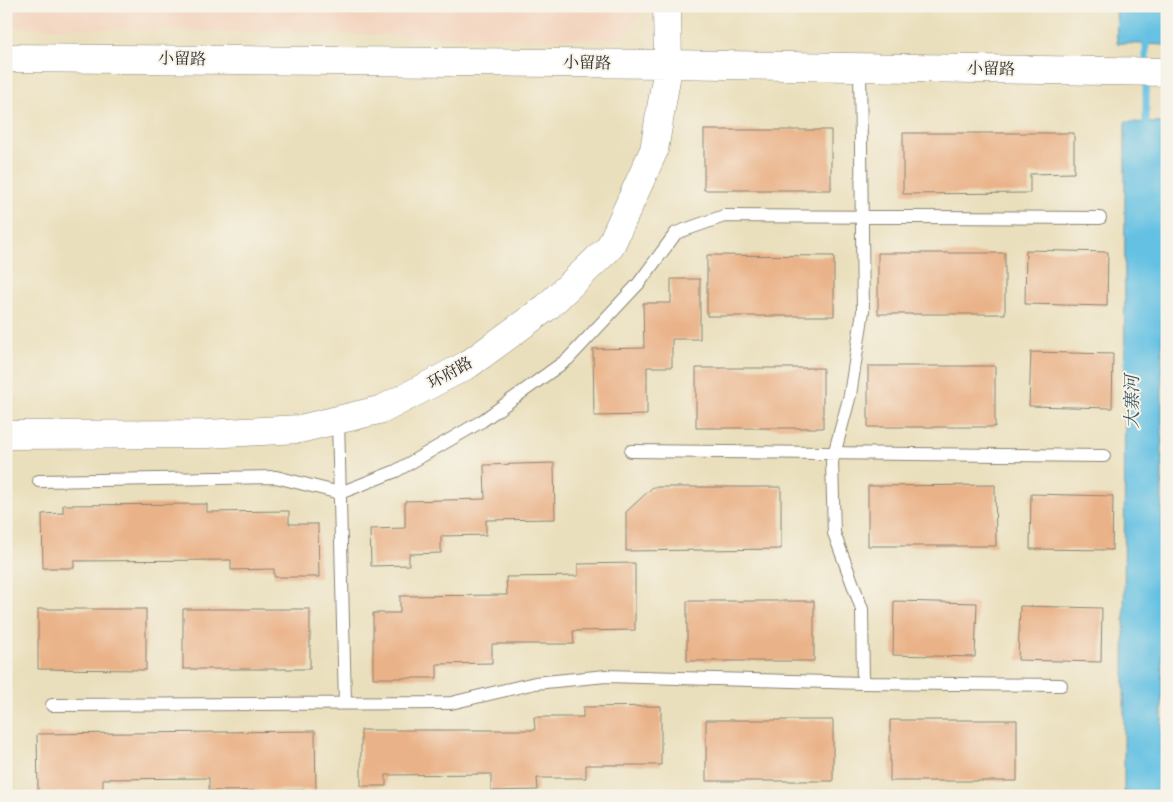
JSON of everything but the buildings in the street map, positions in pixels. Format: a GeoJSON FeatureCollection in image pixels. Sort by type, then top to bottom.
{"type":"FeatureCollection","features":[{"type":"Feature","properties":{"kind":"street","name":"环府路"},"geometry":{"type":"LineString","coordinates":[[6,435],[207,434],[300,429],[383,409],[469,364],[547,307],[610,247],[654,150],[668,64],[667,6]]}},
{"type":"Feature","properties":{"kind":"street","name":"小留路"},"geometry":{"type":"LineString","coordinates":[[6,58],[668,64],[1164,72]]}},
{"type":"Feature","properties":{"kind":"lane"},"geometry":{"type":"LineString","coordinates":[[860,67],[864,312],[850,395],[832,462],[834,534],[862,609],[863,683]]}},
{"type":"Feature","properties":{"kind":"lane"},"geometry":{"type":"LineString","coordinates":[[39,481],[276,476],[340,493],[396,471],[482,421],[568,359],[639,283],[676,233],[724,216],[1100,218]]}},
{"type":"Feature","properties":{"kind":"lane"},"geometry":{"type":"LineString","coordinates":[[338,420],[344,703]]}},
{"type":"Feature","properties":{"kind":"lane"},"geometry":{"type":"LineString","coordinates":[[631,451],[1104,456]]}},
{"type":"Feature","properties":{"kind":"lane"},"geometry":{"type":"LineString","coordinates":[[52,705],[451,703],[535,683],[606,676],[863,683],[1061,685]]}},
{"type":"Feature","properties":{"kind":"shaded area"},"geometry":{"type":"Polygon","coordinates":[[[6,6],[643,6],[643,10],[622,40],[6,27],[6,6]]]}},
{"type":"Feature","properties":{"kind":"water"},"geometry":{"type":"Polygon","coordinates":[[[1116,6],[1167,6],[1167,43],[1165,45],[1117,43],[1116,6]]]}},
{"type":"Feature","properties":{"kind":"water"},"geometry":{"type":"Polygon","coordinates":[[[1125,122],[1162,123],[1162,791],[1124,792],[1125,122]]]}},
{"type":"Feature","properties":{"kind":"waterway","name":"大寨河"},"geometry":{"type":"LineString","coordinates":[[1146,36],[1146,65]]}},
{"type":"Feature","properties":{"kind":"waterway","name":"大寨河"},"geometry":{"type":"LineString","coordinates":[[1146,76],[1146,130]]}}]}
